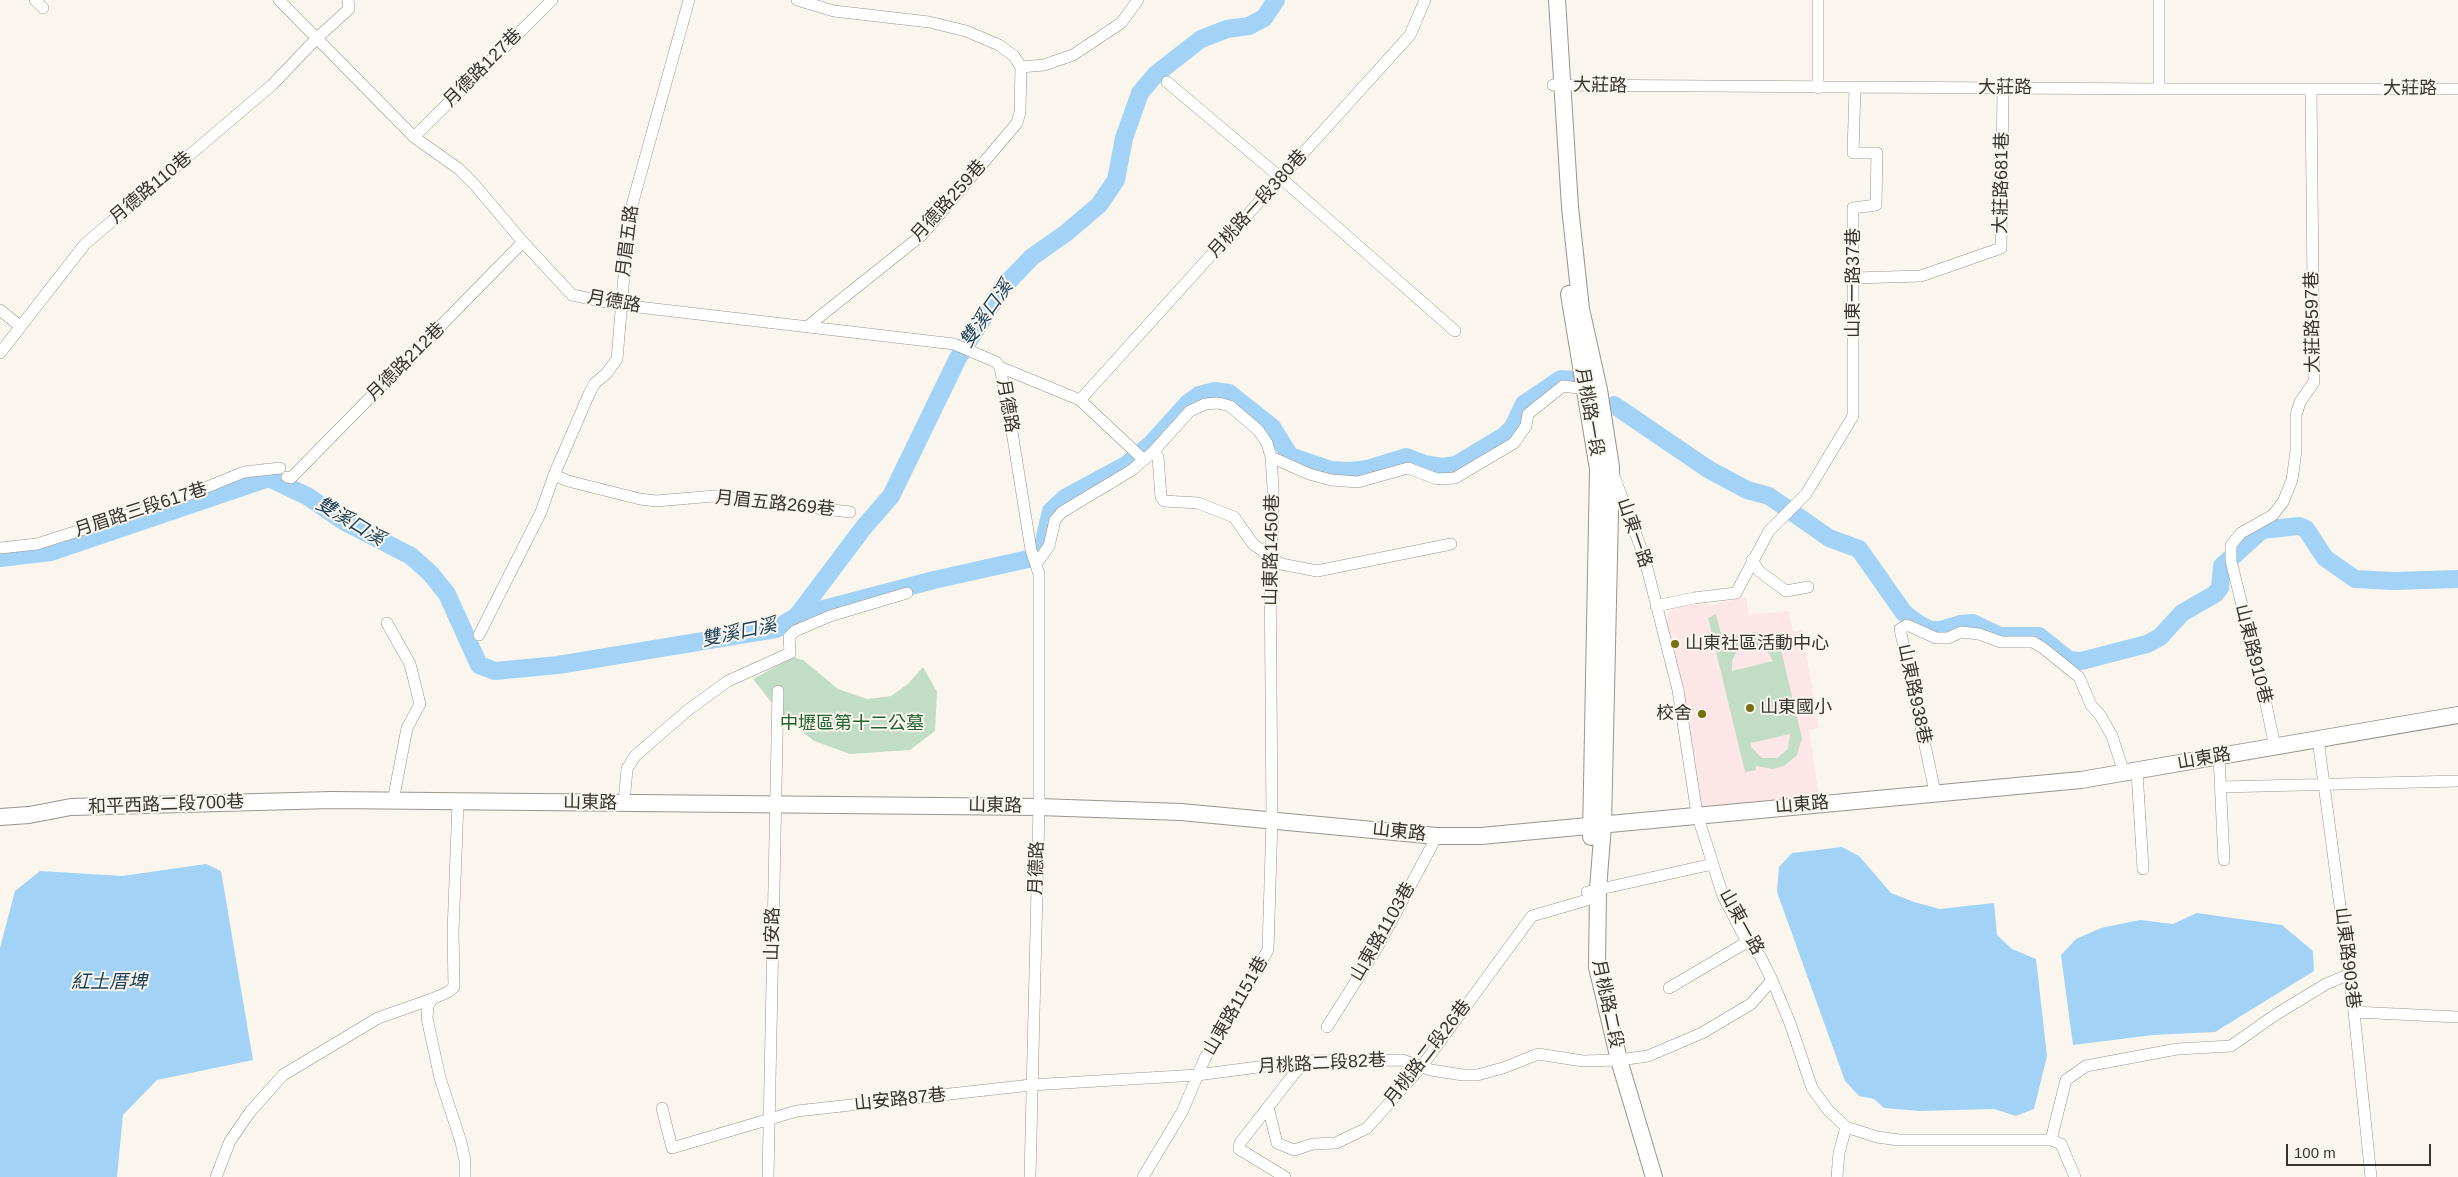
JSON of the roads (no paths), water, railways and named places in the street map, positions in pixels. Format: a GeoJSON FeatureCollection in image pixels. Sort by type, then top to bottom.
{"type":"FeatureCollection","features":[{"type":"Feature","properties":{"kind":"street","name":"月德路"},"geometry":{"type":"LineString","coordinates":[[279,0],[414,137],[459,169],[474,184],[523,242],[572,294],[621,305],[954,344],[996,362],[1000,367],[1031,550],[1037,563],[1039,574],[1039,807],[1030,1177]]}},
{"type":"Feature","properties":{"kind":"street","name":"月德路110巷"},"geometry":{"type":"LineString","coordinates":[[0,353],[85,244],[272,85],[317,38],[349,10],[348,0]]}},
{"type":"Feature","properties":{"kind":"street","name":"月德路127巷"},"geometry":{"type":"LineString","coordinates":[[414,137],[552,0]]}},
{"type":"Feature","properties":{"kind":"street","name":"月眉五路"},"geometry":{"type":"LineString","coordinates":[[480,635],[541,512],[554,474],[589,394],[595,383],[606,374],[617,360],[629,216],[689,0]]}},
{"type":"Feature","properties":{"kind":"street"},"geometry":{"type":"LineString","coordinates":[[797,0],[834,11],[929,22],[966,31],[999,45],[1014,56],[1021,67],[1044,65],[1073,55],[1121,23],[1138,0]]}},
{"type":"Feature","properties":{"kind":"street","name":"月桃路一段380巷"},"geometry":{"type":"LineString","coordinates":[[1080,400],[1410,35],[1425,0]]}},
{"type":"Feature","properties":{"kind":"street","name":"月桃路一段"},"geometry":{"type":"LineString","coordinates":[[1547,0],[1558,85]]}},
{"type":"Feature","properties":{"kind":"street","name":"月桃路一段"},"geometry":{"type":"LineString","coordinates":[[1557,0],[1558,85],[1570,311],[1605,468]]}},
{"type":"Feature","properties":{"kind":"street"},"geometry":{"type":"LineString","coordinates":[[1818,0],[1818,88]]}},
{"type":"Feature","properties":{"kind":"street"},"geometry":{"type":"LineString","coordinates":[[2158,0],[2159,89]]}},
{"type":"Feature","properties":{"kind":"street","name":"月德路259巷"},"geometry":{"type":"LineString","coordinates":[[808,326],[922,235],[1017,123],[1020,112],[1021,67]]}},
{"type":"Feature","properties":{"kind":"street"},"geometry":{"type":"LineString","coordinates":[[1166,82],[1281,178],[1456,331]]}},
{"type":"Feature","properties":{"kind":"street","name":"大莊路"},"geometry":{"type":"LineString","coordinates":[[1558,85],[1818,88],[2458,89]]}},
{"type":"Feature","properties":{"kind":"street","name":"山東一路37巷"},"geometry":{"type":"LineString","coordinates":[[1752,560],[1768,531],[1806,494],[1853,416],[1853,208],[1876,205],[1877,153],[1853,153],[1855,88]]}},
{"type":"Feature","properties":{"kind":"street","name":"大莊路681巷"},"geometry":{"type":"LineString","coordinates":[[1854,278],[1921,276],[2000,248],[2003,88]]}},
{"type":"Feature","properties":{"kind":"street","name":"大莊路597巷"},"geometry":{"type":"LineString","coordinates":[[2231,557],[2231,545],[2241,533],[2273,514],[2283,502],[2292,480],[2296,451],[2296,415],[2300,402],[2314,382],[2311,89]]}},
{"type":"Feature","properties":{"kind":"street","name":"月桃路一段"},"geometry":{"type":"LineString","coordinates":[[1565,207],[1582,309],[1599,390],[1605,468],[1598,826]]}},
{"type":"Feature","properties":{"kind":"street","name":"月德路212巷"},"geometry":{"type":"LineString","coordinates":[[284,472],[291,478],[523,242]]}},
{"type":"Feature","properties":{"kind":"street"},"geometry":{"type":"LineString","coordinates":[[0,310],[20,326]]}},
{"type":"Feature","properties":{"kind":"street"},"geometry":{"type":"LineString","coordinates":[[1000,367],[1080,400],[1144,460]]}},
{"type":"Feature","properties":{"kind":"street"},"geometry":{"type":"LineString","coordinates":[[1271,457],[1309,474],[1330,480],[1358,482],[1408,468],[1438,479],[1455,478],[1514,443],[1526,426],[1528,414],[1563,386],[1586,389]]}},
{"type":"Feature","properties":{"kind":"street","name":"山東路1450巷"},"geometry":{"type":"LineString","coordinates":[[1037,563],[1049,546],[1055,520],[1062,512],[1132,470],[1153,452],[1190,411],[1205,404],[1218,403],[1230,406],[1258,430],[1267,443],[1271,457],[1273,526],[1270,558],[1272,820]]}},
{"type":"Feature","properties":{"kind":"street"},"geometry":{"type":"LineString","coordinates":[[1153,452],[1158,457],[1161,497],[1164,501],[1198,503],[1234,517],[1253,544],[1270,558],[1289,566],[1317,571],[1451,544]]}},
{"type":"Feature","properties":{"kind":"street","name":"山東一路"},"geometry":{"type":"LineString","coordinates":[[1605,468],[1644,556],[1678,690],[1697,814],[1723,896],[1747,942],[1760,956],[1772,980],[1790,1023],[1812,1088],[1828,1110],[1846,1127],[1877,1137],[1899,1140],[2051,1140]]}},
{"type":"Feature","properties":{"kind":"street","name":"月眉路三段617巷"},"geometry":{"type":"LineString","coordinates":[[0,548],[37,544],[175,500],[244,472],[284,472]]}},
{"type":"Feature","properties":{"kind":"street","name":"月眉五路269巷"},"geometry":{"type":"LineString","coordinates":[[554,474],[568,482],[640,499],[656,501],[714,496],[850,512]]}},
{"type":"Feature","properties":{"kind":"street","name":"山東路910巷"},"geometry":{"type":"LineString","coordinates":[[2231,557],[2262,685],[2274,747]]}},
{"type":"Feature","properties":{"kind":"street"},"geometry":{"type":"LineString","coordinates":[[1656,606],[1694,598],[1736,593],[1752,560]]}},
{"type":"Feature","properties":{"kind":"street"},"geometry":{"type":"LineString","coordinates":[[1752,560],[1759,571],[1786,591],[1808,587]]}},
{"type":"Feature","properties":{"kind":"street"},"geometry":{"type":"LineString","coordinates":[[624,803],[628,770],[635,756],[688,710],[728,681],[790,653],[789,637],[795,631],[830,616],[907,593]]}},
{"type":"Feature","properties":{"kind":"street"},"geometry":{"type":"LineString","coordinates":[[387,622],[410,664],[420,704],[407,728],[393,801]]}},
{"type":"Feature","properties":{"kind":"street","name":"山東路938巷"},"geometry":{"type":"LineString","coordinates":[[1936,792],[1900,629],[1907,625],[1936,638],[1948,638],[1961,632],[2000,642],[2033,642],[2043,648],[2079,677],[2091,705],[2100,715],[2130,772]]}},
{"type":"Feature","properties":{"kind":"street","name":"山安路"},"geometry":{"type":"LineString","coordinates":[[768,1177],[778,691]]}},
{"type":"Feature","properties":{"kind":"street","name":"山東路"},"geometry":{"type":"LineString","coordinates":[[332,800],[1039,807],[1181,812],[1437,836],[1481,836],[1598,826],[1697,814],[2081,780],[2458,715]]}},
{"type":"Feature","properties":{"kind":"street","name":"山東路903巷"},"geometry":{"type":"LineString","coordinates":[[2318,740],[2350,974],[2371,1177]]}},
{"type":"Feature","properties":{"kind":"street"},"geometry":{"type":"LineString","coordinates":[[2219,757],[2222,787],[2224,860]]}},
{"type":"Feature","properties":{"kind":"street"},"geometry":{"type":"LineString","coordinates":[[2130,772],[2142,869]]}},
{"type":"Feature","properties":{"kind":"street"},"geometry":{"type":"LineString","coordinates":[[2222,787],[2458,781]]}},
{"type":"Feature","properties":{"kind":"street","name":"和平西路二段700巷"},"geometry":{"type":"LineString","coordinates":[[0,817],[29,815],[71,808],[332,800]]}},
{"type":"Feature","properties":{"kind":"street"},"geometry":{"type":"LineString","coordinates":[[216,1177],[230,1141],[250,1112],[283,1075],[378,1018],[432,999],[448,992],[454,987],[453,932],[458,802]]}},
{"type":"Feature","properties":{"kind":"street","name":"山東路1151巷"},"geometry":{"type":"LineString","coordinates":[[1143,1177],[1182,1112],[1197,1075],[1268,950],[1272,820]]}},
{"type":"Feature","properties":{"kind":"street","name":"月桃路二段"},"geometry":{"type":"LineString","coordinates":[[1598,826],[1585,947],[1588,971],[1642,1177]]}},
{"type":"Feature","properties":{"kind":"street","name":"山東路1103巷"},"geometry":{"type":"LineString","coordinates":[[1327,1027],[1377,948],[1437,836]]}},
{"type":"Feature","properties":{"kind":"street","name":"月桃路二段26巷"},"geometry":{"type":"LineString","coordinates":[[1268,1107],[1277,1143],[1294,1150],[1313,1144],[1336,1143],[1368,1128],[1422,1066],[1532,916],[1591,894],[1713,864]]}},
{"type":"Feature","properties":{"kind":"street"},"geometry":{"type":"LineString","coordinates":[[1669,988],[1747,942]]}},
{"type":"Feature","properties":{"kind":"street"},"geometry":{"type":"LineString","coordinates":[[2075,1177],[2061,1144],[2051,1140],[2066,1080],[2086,1066],[2177,1049],[2231,1046],[2309,994],[2326,984],[2350,974]]}},
{"type":"Feature","properties":{"kind":"street","name":"月桃路二段82巷"},"geometry":{"type":"LineString","coordinates":[[1031,1085],[1197,1075],[1304,1061],[1402,1060],[1454,1074],[1477,1075],[1538,1054],[1583,1061],[1613,1061],[1648,1056],[1702,1033],[1751,1004],[1772,980]]}},
{"type":"Feature","properties":{"kind":"street"},"geometry":{"type":"LineString","coordinates":[[432,999],[428,1006],[427,1018],[440,1078],[461,1142],[465,1161],[465,1177]]}},
{"type":"Feature","properties":{"kind":"street"},"geometry":{"type":"LineString","coordinates":[[2354,1012],[2458,1017]]}},
{"type":"Feature","properties":{"kind":"street"},"geometry":{"type":"LineString","coordinates":[[1285,1177],[1239,1149],[1240,1143],[1304,1061]]}},
{"type":"Feature","properties":{"kind":"street","name":"月桃路二段"},"geometry":{"type":"LineString","coordinates":[[1613,1061],[1654,1177]]}},
{"type":"Feature","properties":{"kind":"street","name":"山安路87巷"},"geometry":{"type":"LineString","coordinates":[[662,1108],[672,1148],[797,1111],[1031,1085]]}},
{"type":"Feature","properties":{"kind":"street"},"geometry":{"type":"LineString","coordinates":[[1837,1177],[1839,1153],[1846,1127]]}},
{"type":"Feature","properties":{"kind":"water"},"geometry":{"type":"Polygon","coordinates":[[[1842,847],[1859,856],[1891,893],[1914,902],[1940,909],[1994,903],[1997,935],[2012,949],[2036,959],[2047,1056],[2034,1109],[2016,1116],[1994,1109],[1920,1111],[1884,1108],[1874,1099],[1859,1096],[1845,1081],[1777,892],[1779,867],[1792,853],[1842,847]]]}},
{"type":"Feature","properties":{"kind":"water","name":"紅土厝埤"},"geometry":{"type":"Polygon","coordinates":[[[206,864],[221,871],[253,1060],[157,1080],[123,1115],[117,1177],[0,1177],[0,948],[15,891],[40,871],[122,876],[206,864]]]}},
{"type":"Feature","properties":{"kind":"water"},"geometry":{"type":"Polygon","coordinates":[[[2197,913],[2282,925],[2313,951],[2314,971],[2215,1032],[2153,1035],[2073,1045],[2061,955],[2076,939],[2101,928],[2140,920],[2173,924],[2197,913]]]}},
{"type":"Feature","properties":{"kind":"waterway","name":"雙溪口溪"},"geometry":{"type":"LineString","coordinates":[[0,558],[51,552],[269,478],[307,496],[345,522],[411,556],[430,573],[447,594],[479,665],[495,671],[558,665],[776,629],[797,616],[864,527],[891,496],[958,358],[1002,288],[1032,257],[1066,233],[1099,205],[1116,180],[1124,138],[1140,93],[1156,74],[1201,39],[1227,29],[1249,26],[1264,18],[1276,0]]}},
{"type":"Feature","properties":{"kind":"waterway"},"geometry":{"type":"LineString","coordinates":[[797,616],[934,580],[1028,559],[1038,553],[1043,545],[1051,511],[1065,498],[1126,465],[1152,443],[1188,403],[1199,395],[1215,391],[1229,393],[1272,427],[1290,456],[1331,470],[1351,471],[1367,469],[1406,457],[1424,464],[1442,467],[1456,465],[1504,436],[1513,427],[1524,404],[1561,379],[1576,380]]}},
{"type":"Feature","properties":{"kind":"waterway"},"geometry":{"type":"LineString","coordinates":[[1614,405],[1708,469],[1747,490],[1769,496],[1829,538],[1859,549],[1904,613],[1917,623],[1930,630],[1940,630],[1960,624],[1973,623],[2000,636],[2039,636],[2069,660],[2081,661],[2147,644],[2160,637],[2182,613],[2215,594],[2220,588],[2222,566],[2262,530],[2299,526],[2306,529],[2325,558],[2355,579],[2394,581],[2458,579]]}},
{"type":"Feature","properties":{"kind":"place","name":"山東社區活動中心"},"geometry":{"type":"Point","coordinates":[1675,644]}},
{"type":"Feature","properties":{"kind":"place","name":"山東國小"},"geometry":{"type":"Point","coordinates":[1750,708]}},
{"type":"Feature","properties":{"kind":"place","name":"校舍"},"geometry":{"type":"Point","coordinates":[1702,714]}},
{"type":"Feature","properties":{"kind":"park label","name":"中壢區第十二公墓"},"geometry":{"type":"Point","coordinates":[852,724]}}]}
